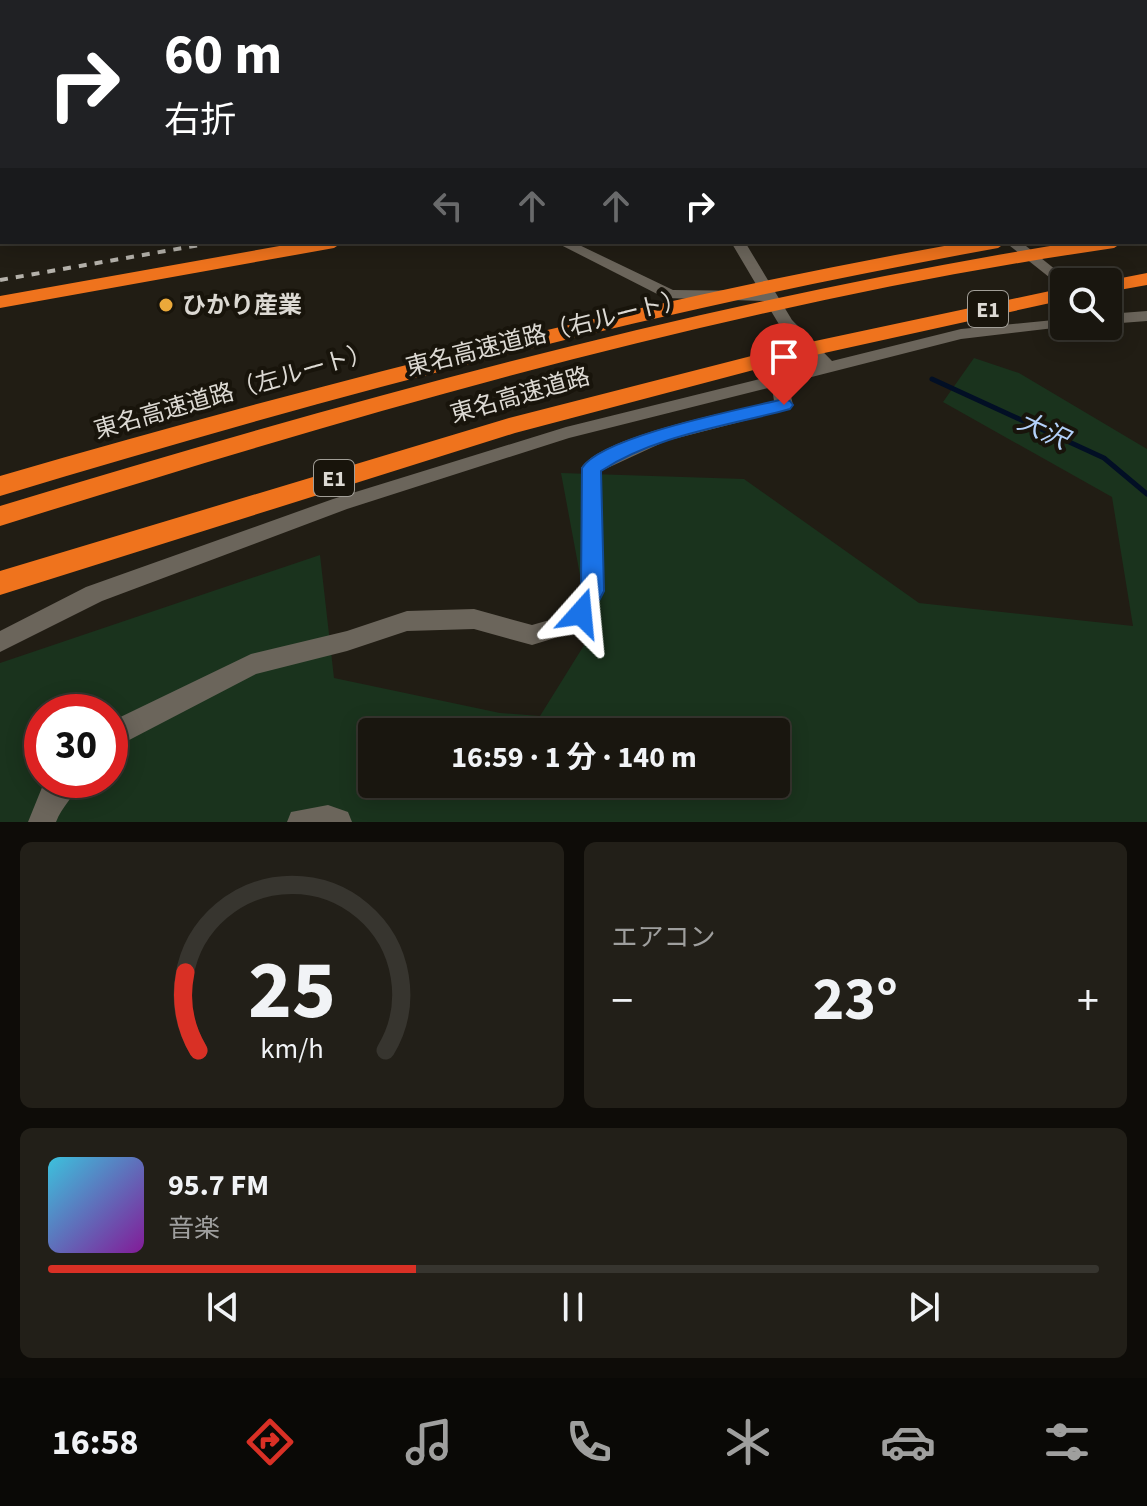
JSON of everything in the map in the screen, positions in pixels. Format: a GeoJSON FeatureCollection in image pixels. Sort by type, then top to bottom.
{"type":"FeatureCollection","features":[{"type":"Feature","properties":{"kind":"highway"},"geometry":{"type":"LineString","coordinates":[[0,302],[323,244]]}},
{"type":"Feature","properties":{"kind":"highway","name":"東名高速道路（左ルート）"},"geometry":{"type":"LineString","coordinates":[[0,486],[260,411],[629,327],[851,268],[987,244]]}},
{"type":"Feature","properties":{"kind":"highway","name":"東名高速道路（右ルート）"},"geometry":{"type":"LineString","coordinates":[[0,516],[629,327],[1103,244]]}},
{"type":"Feature","properties":{"kind":"highway"},"geometry":{"type":"LineString","coordinates":[[1122,283],[1147,279]]}},
{"type":"Feature","properties":{"kind":"highway","name":"東名高速道路"},"geometry":{"type":"LineString","coordinates":[[0,583],[327,480],[670,383],[913,325],[1050,297]]}},
{"type":"Feature","properties":{"kind":"street"},"geometry":{"type":"LineString","coordinates":[[566,244],[670,295],[770,296]]}},
{"type":"Feature","properties":{"kind":"street"},"geometry":{"type":"LineString","coordinates":[[739,244],[786,323],[828,367]]}},
{"type":"Feature","properties":{"kind":"street"},"geometry":{"type":"LineString","coordinates":[[1015,244],[1050,271]]}},
{"type":"Feature","properties":{"kind":"street"},"geometry":{"type":"LineString","coordinates":[[1122,317],[1147,316]]}},
{"type":"Feature","properties":{"kind":"street"},"geometry":{"type":"LineString","coordinates":[[0,642],[94,594],[340,504],[566,433],[961,334],[1050,325]]}},
{"type":"Feature","properties":{"kind":"street"},"geometry":{"type":"LineString","coordinates":[[128,726],[251,665],[347,641],[407,621],[474,619],[532,635],[560,627],[581,613],[593,591],[591,468],[613,454],[663,436],[784,405],[779,379]]}},
{"type":"Feature","properties":{"kind":"street"},"geometry":{"type":"LineString","coordinates":[[42,822],[52,798]]}},
{"type":"Feature","properties":{"kind":"street"},"geometry":{"type":"LineString","coordinates":[[301,822],[328,819],[338,822]]}},
{"type":"Feature","properties":{"kind":"green space"},"geometry":{"type":"Polygon","coordinates":[[[974,358],[1019,373],[1147,449],[1147,822],[0,822],[0,663],[320,555],[334,678],[500,713],[540,716],[591,634],[561,473],[744,479],[919,603],[1133,626],[1112,497],[943,402],[974,358]]]}},
{"type":"Feature","properties":{"kind":"waterway","name":"大沢"},"geometry":{"type":"LineString","coordinates":[[932,379],[1104,458],[1147,494]]}},
{"type":"Feature","properties":{"kind":"railway"},"geometry":{"type":"LineString","coordinates":[[0,280],[206,244]]}},
{"type":"Feature","properties":{"kind":"place","name":"ひかり産業"},"geometry":{"type":"Point","coordinates":[166,305]}},
{"type":"Feature","properties":{"kind":"route"},"geometry":{"type":"LineString","coordinates":[[581,613],[593,591],[591,468],[613,454],[663,436],[784,405]]}}]}
